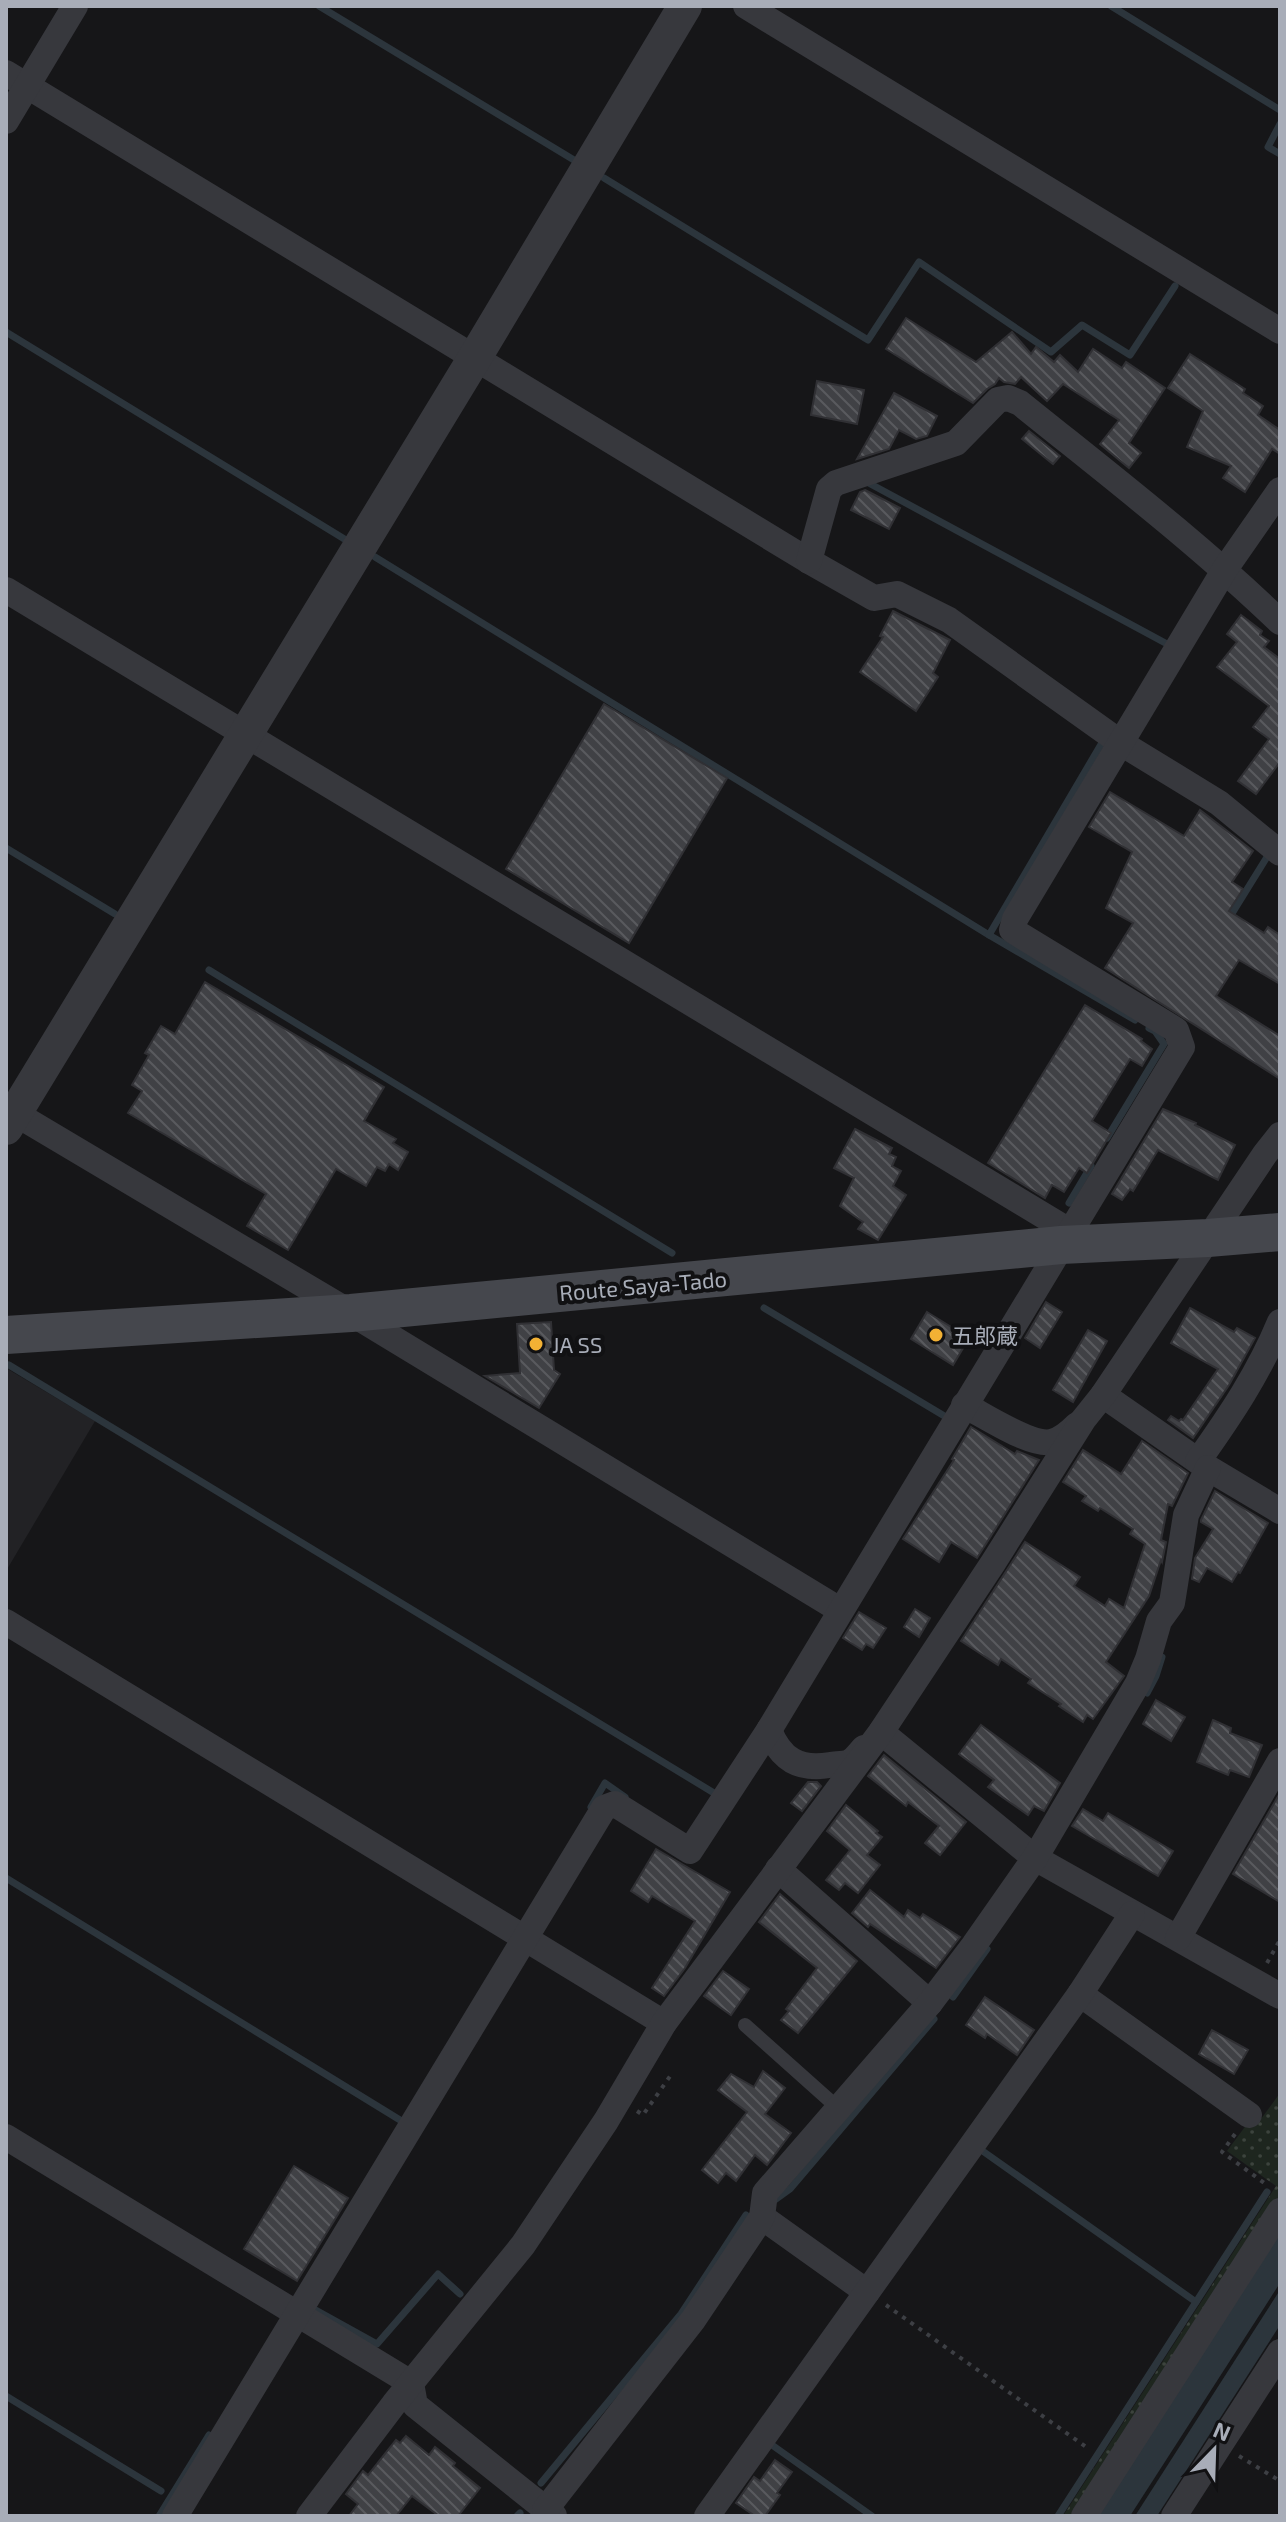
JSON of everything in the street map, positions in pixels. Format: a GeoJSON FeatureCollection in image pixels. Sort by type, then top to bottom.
{"type":"FeatureCollection","features":[{"type":"Feature","properties":{"kind":"main road","name":"Route Saya-Tado"},"geometry":{"type":"LineString","coordinates":[[6,1335],[351,1313],[1065,1238],[1208,1238],[1280,1232]]}},
{"type":"Feature","properties":{"kind":"street"},"geometry":{"type":"LineString","coordinates":[[6,121],[17,79],[75,6]]}},
{"type":"Feature","properties":{"kind":"street"},"geometry":{"type":"LineString","coordinates":[[685,6],[474,359],[9,1116],[351,1313],[840,1610]]}},
{"type":"Feature","properties":{"kind":"street"},"geometry":{"type":"LineString","coordinates":[[746,6],[1280,331]]}},
{"type":"Feature","properties":{"kind":"street"},"geometry":{"type":"LineString","coordinates":[[17,79],[809,561],[874,598],[897,594],[949,620],[1121,743],[1219,803],[1280,853]]}},
{"type":"Feature","properties":{"kind":"street"},"geometry":{"type":"LineString","coordinates":[[809,561],[829,489],[836,483],[956,443],[998,400],[1008,398],[1020,403],[1225,569],[1280,622]]}},
{"type":"Feature","properties":{"kind":"street"},"geometry":{"type":"LineString","coordinates":[[175,2516],[604,1808],[615,1804],[690,1851],[769,1730],[1182,1047],[1176,1030],[1012,930],[1015,919],[1225,569],[1280,490]]}},
{"type":"Feature","properties":{"kind":"street"},"geometry":{"type":"LineString","coordinates":[[6,590],[1065,1238]]}},
{"type":"Feature","properties":{"kind":"street"},"geometry":{"type":"LineString","coordinates":[[309,2516],[523,2245],[606,2121],[664,2023],[881,1732],[1083,1420],[1280,1135]]}},
{"type":"Feature","properties":{"kind":"street"},"geometry":{"type":"LineString","coordinates":[[6,2137],[411,2383],[415,2405],[543,2512],[677,2343],[762,2217],[765,2193],[930,2003],[1035,1858],[1138,1683],[1159,1621],[1172,1603],[1186,1515],[1203,1464],[1238,1405],[1280,1322]]}},
{"type":"Feature","properties":{"kind":"street"},"geometry":{"type":"LineString","coordinates":[[1103,1395],[1203,1464],[1280,1511]]}},
{"type":"Feature","properties":{"kind":"street"},"geometry":{"type":"LineString","coordinates":[[964,1405],[1036,1441],[1051,1442],[1065,1436],[1083,1420]]}},
{"type":"Feature","properties":{"kind":"street"},"geometry":{"type":"LineString","coordinates":[[6,1622],[664,2023]]}},
{"type":"Feature","properties":{"kind":"street"},"geometry":{"type":"LineString","coordinates":[[769,1730],[776,1748],[804,1766],[827,1766],[850,1761],[881,1732]]}},
{"type":"Feature","properties":{"kind":"street"},"geometry":{"type":"LineString","coordinates":[[881,1732],[1035,1858],[1280,1996]]}},
{"type":"Feature","properties":{"kind":"street"},"geometry":{"type":"LineString","coordinates":[[1178,1938],[1280,1761]]}},
{"type":"Feature","properties":{"kind":"street"},"geometry":{"type":"LineString","coordinates":[[778,1869],[930,2003]]}},
{"type":"Feature","properties":{"kind":"street"},"geometry":{"type":"LineString","coordinates":[[707,2516],[1080,1994],[1132,1914]]}},
{"type":"Feature","properties":{"kind":"street"},"geometry":{"type":"LineString","coordinates":[[1080,1994],[1249,2115]]}},
{"type":"Feature","properties":{"kind":"street"},"geometry":{"type":"LineString","coordinates":[[1084,2516],[1280,2211]]}},
{"type":"Feature","properties":{"kind":"street"},"geometry":{"type":"LineString","coordinates":[[762,2217],[867,2292]]}},
{"type":"Feature","properties":{"kind":"street"},"geometry":{"type":"LineString","coordinates":[[1174,2516],[1280,2352]]}},
{"type":"Feature","properties":{"kind":"lane"},"geometry":{"type":"LineString","coordinates":[[745,2025],[838,2108]]}},
{"type":"Feature","properties":{"kind":"path"},"geometry":{"type":"LineString","coordinates":[[1249,2115],[1222,2152],[1267,2185]]}},
{"type":"Feature","properties":{"kind":"path"},"geometry":{"type":"LineString","coordinates":[[867,2292],[1089,2449]]}},
{"type":"Feature","properties":{"kind":"path"},"geometry":{"type":"LineString","coordinates":[[1220,2446],[1280,2481]]}},
{"type":"Feature","properties":{"kind":"shaded area"},"geometry":{"type":"Polygon","coordinates":[[[6,1368],[95,1421],[6,1571],[6,1368]]]}},
{"type":"Feature","properties":{"kind":"shaded area"},"geometry":{"type":"Polygon","coordinates":[[[1280,2093],[1280,2195],[1074,2516],[1063,2516],[1276,2186],[1227,2151],[1253,2116],[1261,2119],[1280,2093]]]}},
{"type":"Feature","properties":{"kind":"shaded area"},"geometry":{"type":"Polygon","coordinates":[[[1280,2233],[1280,2283],[1130,2516],[1098,2516],[1280,2233]]]}},
{"type":"Feature","properties":{"kind":"shaded area"},"geometry":{"type":"Polygon","coordinates":[[[1280,2290],[1280,2325],[1157,2516],[1135,2516],[1280,2290]]]}},
{"type":"Feature","properties":{"kind":"building"},"geometry":{"type":"Polygon","coordinates":[[[906,318],[976,362],[1012,332],[1031,354],[1036,347],[1054,362],[1060,355],[1078,372],[1093,349],[1122,368],[1126,362],[1165,388],[1129,443],[1141,453],[1129,468],[1100,444],[1119,420],[1063,384],[1047,401],[1021,377],[1015,384],[999,378],[973,403],[886,349],[906,318]]]}},
{"type":"Feature","properties":{"kind":"building"},"geometry":{"type":"Polygon","coordinates":[[[1190,354],[1245,389],[1243,393],[1263,406],[1258,415],[1280,430],[1280,454],[1272,449],[1245,492],[1223,478],[1231,466],[1187,447],[1203,411],[1168,388],[1190,354]]]}},
{"type":"Feature","properties":{"kind":"building"},"geometry":{"type":"Polygon","coordinates":[[[817,381],[864,390],[857,424],[811,415],[817,381]]]}},
{"type":"Feature","properties":{"kind":"building"},"geometry":{"type":"Polygon","coordinates":[[[894,393],[937,416],[927,436],[916,439],[899,430],[889,449],[857,459],[894,393]]]}},
{"type":"Feature","properties":{"kind":"building"},"geometry":{"type":"Polygon","coordinates":[[[1029,431],[1060,456],[1053,464],[1022,439],[1029,431]]]}},
{"type":"Feature","properties":{"kind":"building"},"geometry":{"type":"Polygon","coordinates":[[[865,490],[900,508],[889,529],[851,510],[860,492],[865,490]]]}},
{"type":"Feature","properties":{"kind":"building"},"geometry":{"type":"Polygon","coordinates":[[[893,611],[950,640],[933,673],[938,677],[916,711],[860,672],[883,637],[880,636],[893,611]]]}},
{"type":"Feature","properties":{"kind":"building"},"geometry":{"type":"Polygon","coordinates":[[[1241,615],[1262,631],[1260,635],[1269,641],[1264,647],[1280,659],[1280,762],[1256,794],[1238,781],[1269,739],[1253,727],[1269,706],[1217,667],[1237,642],[1227,634],[1241,615]]]}},
{"type":"Feature","properties":{"kind":"building"},"geometry":{"type":"Polygon","coordinates":[[[604,704],[727,778],[629,943],[506,869],[604,704]]]}},
{"type":"Feature","properties":{"kind":"building"},"geometry":{"type":"Polygon","coordinates":[[[1110,792],[1184,836],[1200,810],[1253,851],[1232,882],[1243,889],[1229,911],[1264,933],[1268,927],[1280,935],[1280,984],[1239,960],[1216,996],[1280,1036],[1280,1079],[1105,968],[1133,923],[1106,908],[1132,852],[1089,827],[1110,792]]]}},
{"type":"Feature","properties":{"kind":"building"},"geometry":{"type":"Polygon","coordinates":[[[205,982],[384,1087],[364,1121],[396,1139],[393,1143],[408,1152],[398,1170],[389,1164],[385,1171],[377,1167],[366,1186],[336,1169],[288,1250],[247,1226],[266,1194],[128,1113],[142,1091],[132,1085],[149,1055],[145,1053],[161,1026],[175,1034],[205,982]]]}},
{"type":"Feature","properties":{"kind":"building"},"geometry":{"type":"Polygon","coordinates":[[[1085,1005],[1142,1039],[1152,1049],[1142,1066],[1130,1059],[1092,1121],[1111,1133],[1087,1173],[1079,1168],[1064,1192],[1052,1185],[1045,1198],[988,1163],[1085,1005]]]}},
{"type":"Feature","properties":{"kind":"building"},"geometry":{"type":"Polygon","coordinates":[[[1163,1109],[1235,1145],[1218,1180],[1158,1150],[1133,1191],[1130,1189],[1122,1200],[1112,1194],[1163,1109]]]}},
{"type":"Feature","properties":{"kind":"building"},"geometry":{"type":"Polygon","coordinates":[[[855,1129],[892,1148],[889,1154],[896,1157],[892,1166],[901,1171],[893,1186],[906,1195],[878,1240],[858,1229],[863,1222],[840,1206],[854,1178],[834,1168],[855,1129]]]}},
{"type":"Feature","properties":{"kind":"building"},"geometry":{"type":"Polygon","coordinates":[[[1046,1302],[1062,1312],[1040,1348],[1025,1338],[1046,1302]]]}},
{"type":"Feature","properties":{"kind":"building"},"geometry":{"type":"Polygon","coordinates":[[[1190,1308],[1234,1332],[1237,1328],[1255,1338],[1229,1385],[1193,1438],[1168,1420],[1171,1416],[1183,1420],[1218,1369],[1171,1343],[1190,1308]]]}},
{"type":"Feature","properties":{"kind":"building"},"geometry":{"type":"Polygon","coordinates":[[[927,1312],[969,1338],[953,1365],[911,1339],[927,1312]]]}},
{"type":"Feature","properties":{"kind":"building"},"geometry":{"type":"Polygon","coordinates":[[[551,1322],[554,1370],[560,1374],[539,1408],[485,1376],[520,1373],[517,1324],[551,1322]]]}},
{"type":"Feature","properties":{"kind":"building"},"geometry":{"type":"Polygon","coordinates":[[[1088,1330],[1107,1341],[1073,1402],[1053,1390],[1088,1330]]]}},
{"type":"Feature","properties":{"kind":"building"},"geometry":{"type":"Polygon","coordinates":[[[971,1427],[1015,1454],[1017,1451],[1039,1460],[977,1558],[951,1542],[939,1562],[903,1539],[954,1460],[971,1427]]]}},
{"type":"Feature","properties":{"kind":"building"},"geometry":{"type":"Polygon","coordinates":[[[1142,1441],[1188,1473],[1172,1506],[1168,1504],[1161,1540],[1166,1542],[1162,1562],[1149,1596],[1106,1662],[1124,1676],[1093,1719],[1087,1715],[1083,1722],[1028,1683],[1031,1679],[1001,1659],[998,1665],[961,1641],[1025,1542],[1080,1577],[1074,1586],[1105,1606],[1109,1599],[1124,1608],[1145,1544],[1130,1534],[1133,1529],[1100,1508],[1098,1511],[1082,1501],[1086,1496],[1063,1482],[1083,1450],[1121,1474],[1142,1441]]]}},
{"type":"Feature","properties":{"kind":"building"},"geometry":{"type":"Polygon","coordinates":[[[1215,1491],[1268,1523],[1232,1582],[1207,1568],[1199,1582],[1192,1579],[1195,1558],[1213,1529],[1201,1520],[1215,1491]]]}},
{"type":"Feature","properties":{"kind":"building"},"geometry":{"type":"Polygon","coordinates":[[[915,1609],[930,1618],[919,1637],[904,1627],[915,1609]]]}},
{"type":"Feature","properties":{"kind":"building"},"geometry":{"type":"Polygon","coordinates":[[[859,1612],[886,1628],[873,1648],[866,1644],[862,1650],[843,1638],[859,1612]]]}},
{"type":"Feature","properties":{"kind":"building"},"geometry":{"type":"Polygon","coordinates":[[[1156,1700],[1185,1717],[1171,1741],[1143,1724],[1156,1700]]]}},
{"type":"Feature","properties":{"kind":"building"},"geometry":{"type":"Polygon","coordinates":[[[1213,1720],[1231,1728],[1230,1733],[1262,1745],[1249,1777],[1230,1770],[1228,1775],[1197,1762],[1213,1720]]]}},
{"type":"Feature","properties":{"kind":"building"},"geometry":{"type":"Polygon","coordinates":[[[981,1725],[1060,1783],[1044,1811],[1034,1806],[1028,1815],[988,1787],[994,1780],[959,1754],[981,1725]]]}},
{"type":"Feature","properties":{"kind":"building"},"geometry":{"type":"Polygon","coordinates":[[[884,1755],[966,1822],[940,1855],[925,1843],[939,1826],[908,1802],[906,1806],[868,1776],[884,1755]]]}},
{"type":"Feature","properties":{"kind":"building"},"geometry":{"type":"Polygon","coordinates":[[[808,1782],[817,1782],[821,1786],[802,1811],[791,1803],[808,1782]]]}},
{"type":"Feature","properties":{"kind":"building"},"geometry":{"type":"Polygon","coordinates":[[[1280,1793],[1280,1902],[1233,1874],[1280,1793]]]}},
{"type":"Feature","properties":{"kind":"building"},"geometry":{"type":"Polygon","coordinates":[[[846,1805],[882,1837],[867,1855],[880,1865],[858,1893],[845,1883],[839,1890],[826,1880],[850,1850],[827,1831],[846,1805]]]}},
{"type":"Feature","properties":{"kind":"building"},"geometry":{"type":"Polygon","coordinates":[[[1083,1809],[1103,1821],[1108,1813],[1173,1851],[1158,1876],[1072,1826],[1083,1809]]]}},
{"type":"Feature","properties":{"kind":"building"},"geometry":{"type":"Polygon","coordinates":[[[656,1849],[730,1892],[685,1968],[664,1996],[652,1988],[695,1921],[652,1896],[648,1902],[631,1891],[656,1849]]]}},
{"type":"Feature","properties":{"kind":"building"},"geometry":{"type":"Polygon","coordinates":[[[870,1890],[904,1917],[908,1910],[920,1918],[923,1914],[960,1937],[936,1968],[870,1924],[868,1927],[852,1913],[870,1890]]]}},
{"type":"Feature","properties":{"kind":"building"},"geometry":{"type":"Polygon","coordinates":[[[780,1894],[857,1961],[798,2033],[781,2020],[817,1968],[759,1922],[780,1894]]]}},
{"type":"Feature","properties":{"kind":"building"},"geometry":{"type":"Polygon","coordinates":[[[723,1971],[749,1989],[731,2015],[704,1996],[723,1971]]]}},
{"type":"Feature","properties":{"kind":"building"},"geometry":{"type":"Polygon","coordinates":[[[985,1997],[1034,2030],[1017,2055],[987,2034],[985,2038],[966,2025],[985,1997]]]}},
{"type":"Feature","properties":{"kind":"building"},"geometry":{"type":"Polygon","coordinates":[[[1212,2030],[1248,2050],[1234,2074],[1199,2054],[1212,2030]]]}},
{"type":"Feature","properties":{"kind":"building"},"geometry":{"type":"Polygon","coordinates":[[[763,2071],[785,2088],[765,2114],[791,2133],[767,2165],[755,2155],[736,2181],[726,2173],[718,2183],[702,2170],[747,2112],[718,2090],[731,2074],[754,2087],[763,2071]]]}},
{"type":"Feature","properties":{"kind":"building"},"geometry":{"type":"Polygon","coordinates":[[[294,2166],[348,2198],[297,2281],[244,2249],[294,2166]]]}},
{"type":"Feature","properties":{"kind":"building"},"geometry":{"type":"Polygon","coordinates":[[[406,2436],[429,2455],[435,2447],[480,2488],[458,2516],[439,2516],[412,2496],[396,2516],[349,2516],[358,2504],[346,2494],[363,2471],[368,2475],[396,2440],[400,2443],[406,2436]]]}},
{"type":"Feature","properties":{"kind":"building"},"geometry":{"type":"Polygon","coordinates":[[[775,2460],[792,2472],[765,2516],[755,2516],[736,2503],[754,2477],[760,2481],[775,2460]]]}},
{"type":"Feature","properties":{"kind":"waterway"},"geometry":{"type":"LineString","coordinates":[[319,6],[574,160]]}},
{"type":"Feature","properties":{"kind":"waterway"},"geometry":{"type":"LineString","coordinates":[[1111,6],[1280,110]]}},
{"type":"Feature","properties":{"kind":"waterway"},"geometry":{"type":"LineString","coordinates":[[1280,124],[1268,147],[1280,154]]}},
{"type":"Feature","properties":{"kind":"waterway"},"geometry":{"type":"LineString","coordinates":[[604,178],[868,340],[919,262],[1051,352],[1082,325],[1130,355],[1175,286]]}},
{"type":"Feature","properties":{"kind":"waterway"},"geometry":{"type":"LineString","coordinates":[[6,332],[346,540]]}},
{"type":"Feature","properties":{"kind":"waterway"},"geometry":{"type":"LineString","coordinates":[[865,481],[1169,645]]}},
{"type":"Feature","properties":{"kind":"waterway"},"geometry":{"type":"LineString","coordinates":[[375,557],[989,935]]}},
{"type":"Feature","properties":{"kind":"waterway"},"geometry":{"type":"LineString","coordinates":[[1103,741],[989,935],[1135,1020]]}},
{"type":"Feature","properties":{"kind":"waterway"},"geometry":{"type":"LineString","coordinates":[[6,848],[115,914]]}},
{"type":"Feature","properties":{"kind":"waterway"},"geometry":{"type":"LineString","coordinates":[[1228,920],[1267,857]]}},
{"type":"Feature","properties":{"kind":"waterway"},"geometry":{"type":"LineString","coordinates":[[209,970],[672,1253]]}},
{"type":"Feature","properties":{"kind":"waterway"},"geometry":{"type":"LineString","coordinates":[[1107,1138],[1164,1044],[1149,1028]]}},
{"type":"Feature","properties":{"kind":"waterway"},"geometry":{"type":"LineString","coordinates":[[1069,1203],[1091,1166]]}},
{"type":"Feature","properties":{"kind":"waterway"},"geometry":{"type":"LineString","coordinates":[[764,1308],[946,1417]]}},
{"type":"Feature","properties":{"kind":"waterway"},"geometry":{"type":"LineString","coordinates":[[9,1365],[714,1793]]}},
{"type":"Feature","properties":{"kind":"waterway"},"geometry":{"type":"LineString","coordinates":[[1147,1693],[1162,1657]]}},
{"type":"Feature","properties":{"kind":"waterway"},"geometry":{"type":"LineString","coordinates":[[591,1807],[605,1783],[625,1797]]}},
{"type":"Feature","properties":{"kind":"waterway"},"geometry":{"type":"LineString","coordinates":[[6,1878],[400,2120]]}},
{"type":"Feature","properties":{"kind":"waterway"},"geometry":{"type":"LineString","coordinates":[[953,1997],[987,1949]]}},
{"type":"Feature","properties":{"kind":"waterway"},"geometry":{"type":"LineString","coordinates":[[772,2202],[790,2189],[934,2019]]}},
{"type":"Feature","properties":{"kind":"waterway"},"geometry":{"type":"LineString","coordinates":[[984,2152],[1196,2302]]}},
{"type":"Feature","properties":{"kind":"waterway"},"geometry":{"type":"LineString","coordinates":[[1058,2516],[1267,2192]]}},
{"type":"Feature","properties":{"kind":"waterway"},"geometry":{"type":"LineString","coordinates":[[541,2483],[681,2314],[746,2215]]}},
{"type":"Feature","properties":{"kind":"waterway"},"geometry":{"type":"LineString","coordinates":[[312,2308],[377,2344],[438,2274],[460,2294]]}},
{"type":"Feature","properties":{"kind":"waterway"},"geometry":{"type":"LineString","coordinates":[[6,2396],[161,2491]]}},
{"type":"Feature","properties":{"kind":"waterway"},"geometry":{"type":"LineString","coordinates":[[159,2516],[209,2435]]}},
{"type":"Feature","properties":{"kind":"waterway"},"geometry":{"type":"LineString","coordinates":[[772,2445],[872,2516]]}},
{"type":"Feature","properties":{"kind":"waterway"},"geometry":{"type":"LineString","coordinates":[[517,2516],[520,2513]]}},
{"type":"Feature","properties":{"kind":"place","name":"五郎蔵"},"geometry":{"type":"Point","coordinates":[936,1335]}},
{"type":"Feature","properties":{"kind":"place","name":"JA SS"},"geometry":{"type":"Point","coordinates":[536,1344]}}]}
